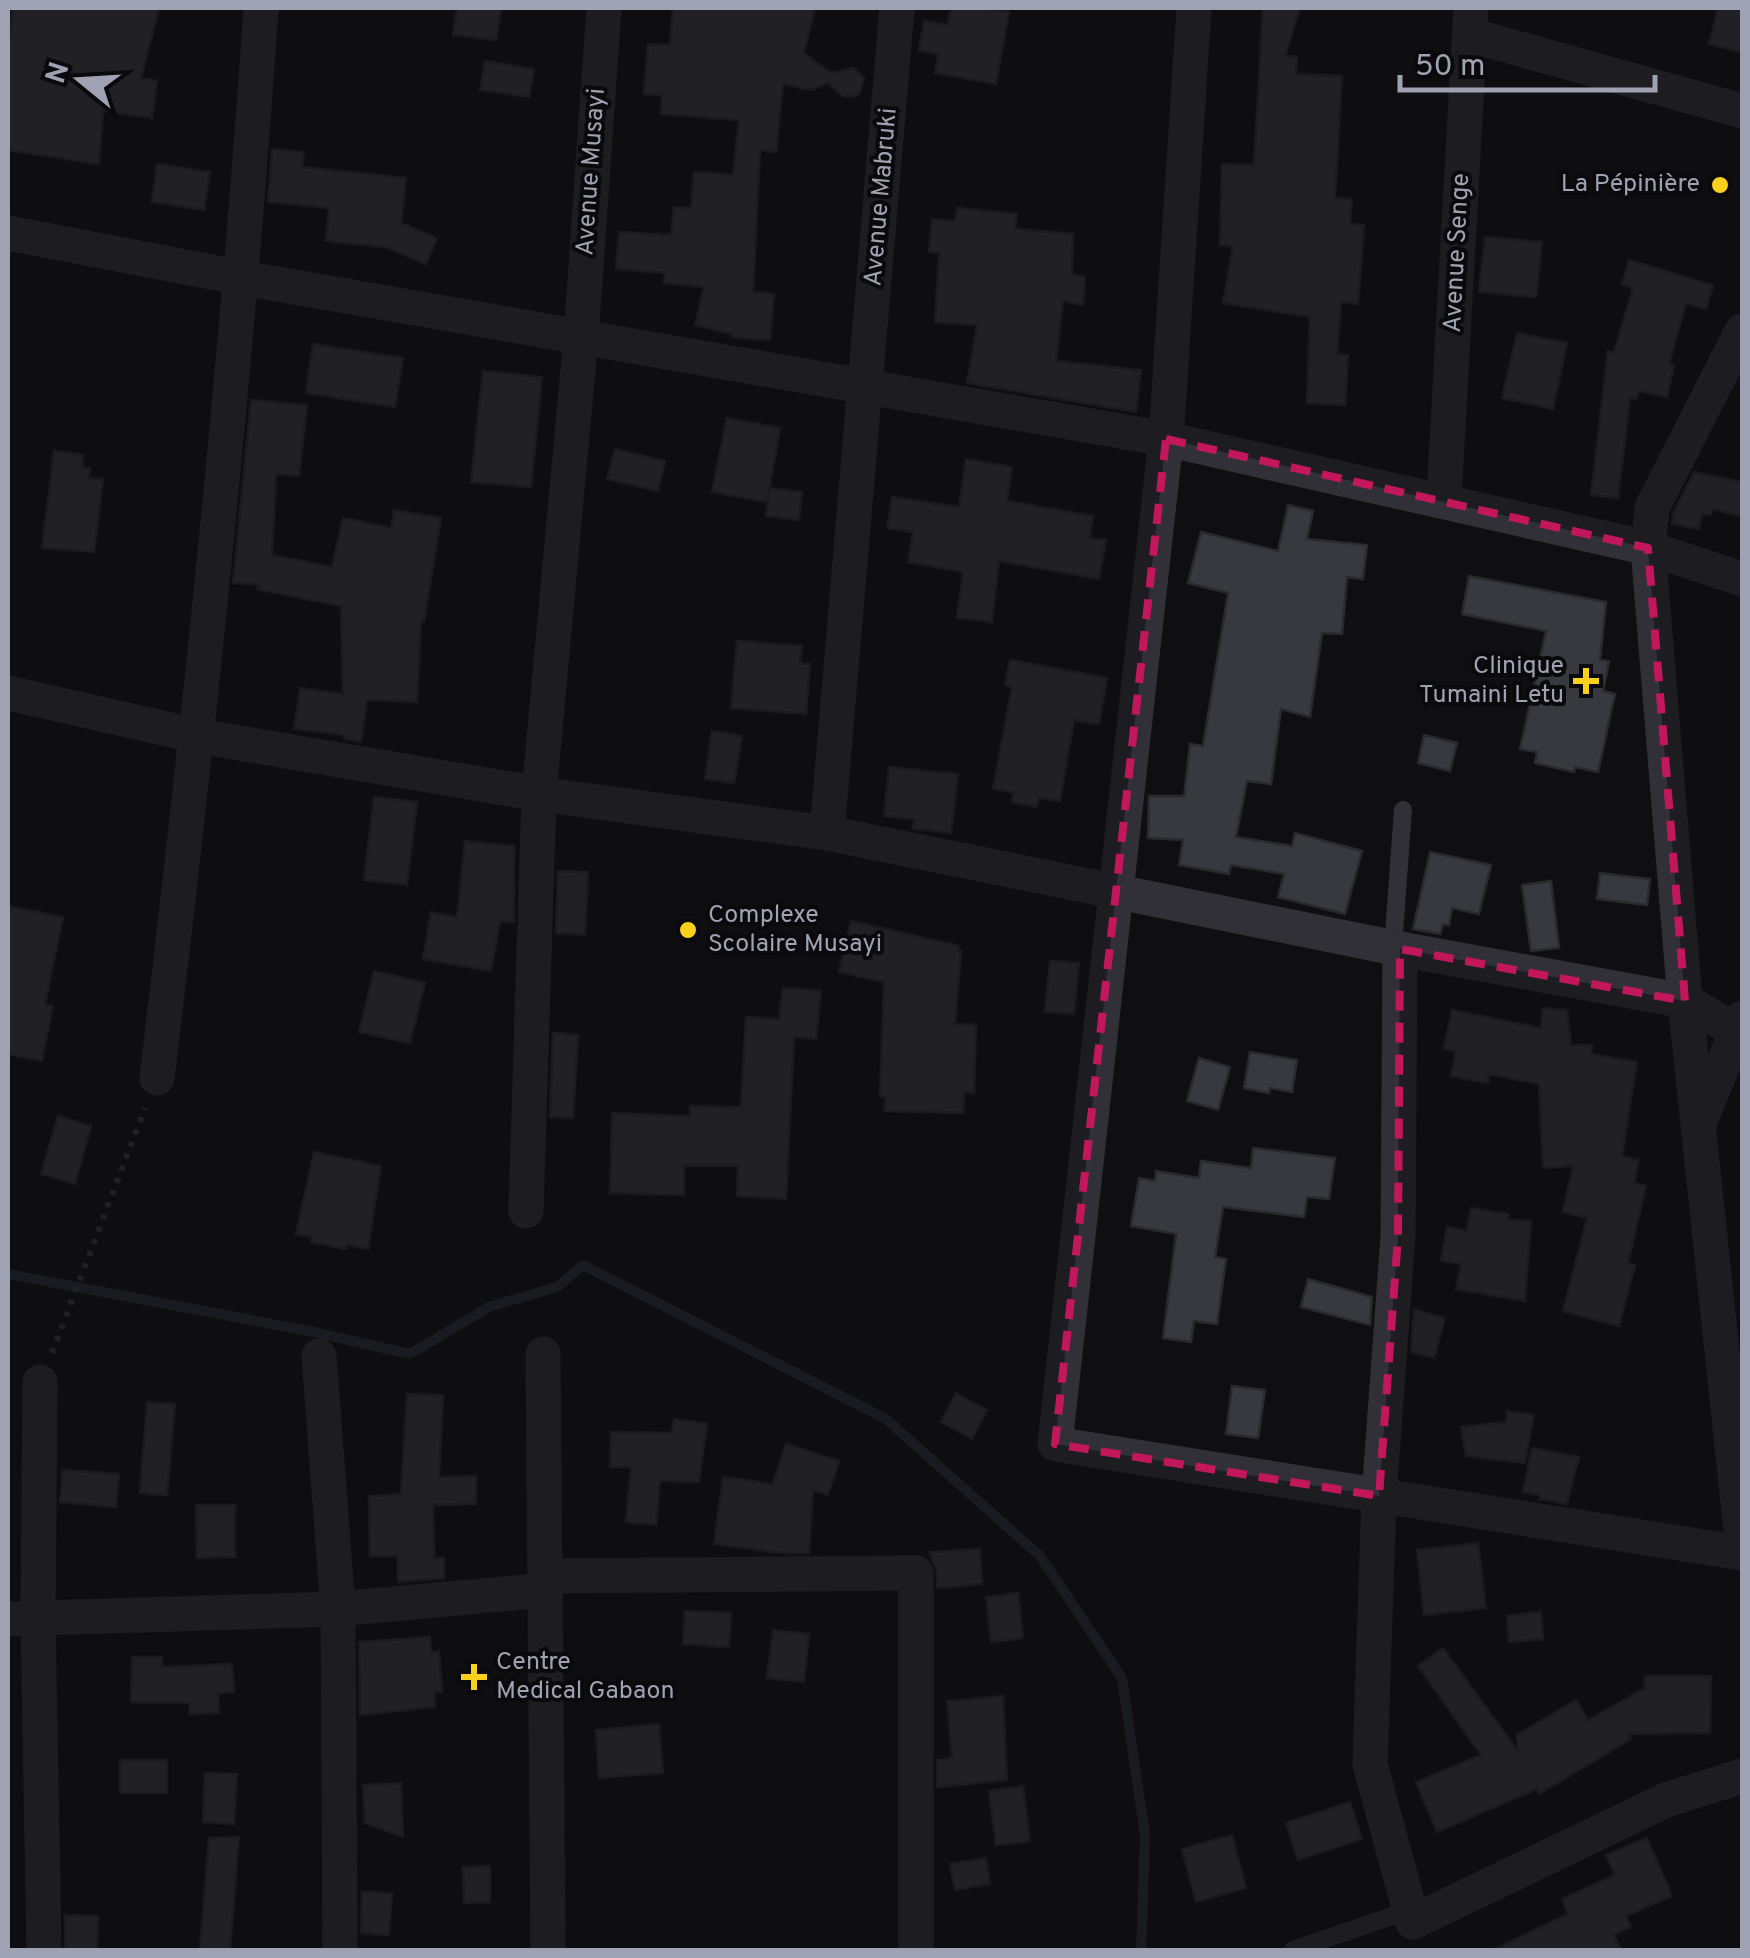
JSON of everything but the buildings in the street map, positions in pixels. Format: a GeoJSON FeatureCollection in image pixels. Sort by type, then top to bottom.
{"type":"FeatureCollection","features":[{"type":"Feature","properties":{"kind":"street"},"geometry":{"type":"LineString","coordinates":[[157,1078],[198,736],[243,278],[261,8]]}},
{"type":"Feature","properties":{"kind":"street","name":"Avenue Musayi"},"geometry":{"type":"LineString","coordinates":[[526,1211],[539,794],[581,337],[604,8]]}},
{"type":"Feature","properties":{"kind":"street","name":"Avenue Mabruki"},"geometry":{"type":"LineString","coordinates":[[827,833],[897,8]]}},
{"type":"Feature","properties":{"kind":"street"},"geometry":{"type":"LineString","coordinates":[[1194,8],[1166,439],[1055,1444],[1742,1552]]}},
{"type":"Feature","properties":{"kind":"street"},"geometry":{"type":"LineString","coordinates":[[1471,21],[1742,112]]}},
{"type":"Feature","properties":{"kind":"street","name":"Avenue Senge"},"geometry":{"type":"LineString","coordinates":[[1444,499],[1471,21]]}},
{"type":"Feature","properties":{"kind":"street"},"geometry":{"type":"LineString","coordinates":[[8,233],[243,278],[1166,439],[1648,548],[1742,578]]}},
{"type":"Feature","properties":{"kind":"street"},"geometry":{"type":"LineString","coordinates":[[1742,331],[1652,508],[1648,548],[1684,1001],[1742,1540]]}},
{"type":"Feature","properties":{"kind":"street"},"geometry":{"type":"LineString","coordinates":[[8,693],[198,736],[539,794],[827,833],[1396,948],[1684,1001],[1740,1028],[1698,1125]]}},
{"type":"Feature","properties":{"kind":"street"},"geometry":{"type":"LineString","coordinates":[[1396,948],[1398,1236],[1380,1496],[1370,1764],[1413,1922],[1666,1800],[1742,1776]]}},
{"type":"Feature","properties":{"kind":"street"},"geometry":{"type":"LineString","coordinates":[[543,1354],[548,1950]]}},
{"type":"Feature","properties":{"kind":"street"},"geometry":{"type":"LineString","coordinates":[[319,1356],[338,1608],[340,1950]]}},
{"type":"Feature","properties":{"kind":"street"},"geometry":{"type":"LineString","coordinates":[[40,1382],[23,1619],[44,1950]]}},
{"type":"Feature","properties":{"kind":"street"},"geometry":{"type":"LineString","coordinates":[[23,1619],[338,1608],[546,1583],[916,1573],[916,1950]]}},
{"type":"Feature","properties":{"kind":"lane"},"geometry":{"type":"LineString","coordinates":[[1396,948],[1403,810]]}},
{"type":"Feature","properties":{"kind":"lane"},"geometry":{"type":"LineString","coordinates":[[1293,1950],[1410,1910]]}},
{"type":"Feature","properties":{"kind":"path"},"geometry":{"type":"LineString","coordinates":[[40,1382],[157,1078]]}},
{"type":"Feature","properties":{"kind":"highlighted area"},"geometry":{"type":"Polygon","coordinates":[[[1166,439],[1648,548],[1685,1001],[1400,949],[1398,1236],[1379,1496],[1055,1444],[1166,439]]]}},
{"type":"Feature","properties":{"kind":"waterway"},"geometry":{"type":"LineString","coordinates":[[8,1274],[410,1354],[489,1307],[557,1287],[583,1265],[886,1419],[1040,1556],[1122,1678],[1145,1835],[1141,1950]]}},
{"type":"Feature","properties":{"kind":"place","name":"La Pépinière"},"geometry":{"type":"Point","coordinates":[1720,185]}},
{"type":"Feature","properties":{"kind":"place","name":"Clinique Tumaini Letu"},"geometry":{"type":"Point","coordinates":[1586,681]}},
{"type":"Feature","properties":{"kind":"place","name":"Complexe Scolaire Musayi"},"geometry":{"type":"Point","coordinates":[688,930]}},
{"type":"Feature","properties":{"kind":"place","name":"Centre Medical Gabaon"},"geometry":{"type":"Point","coordinates":[474,1677]}}]}
